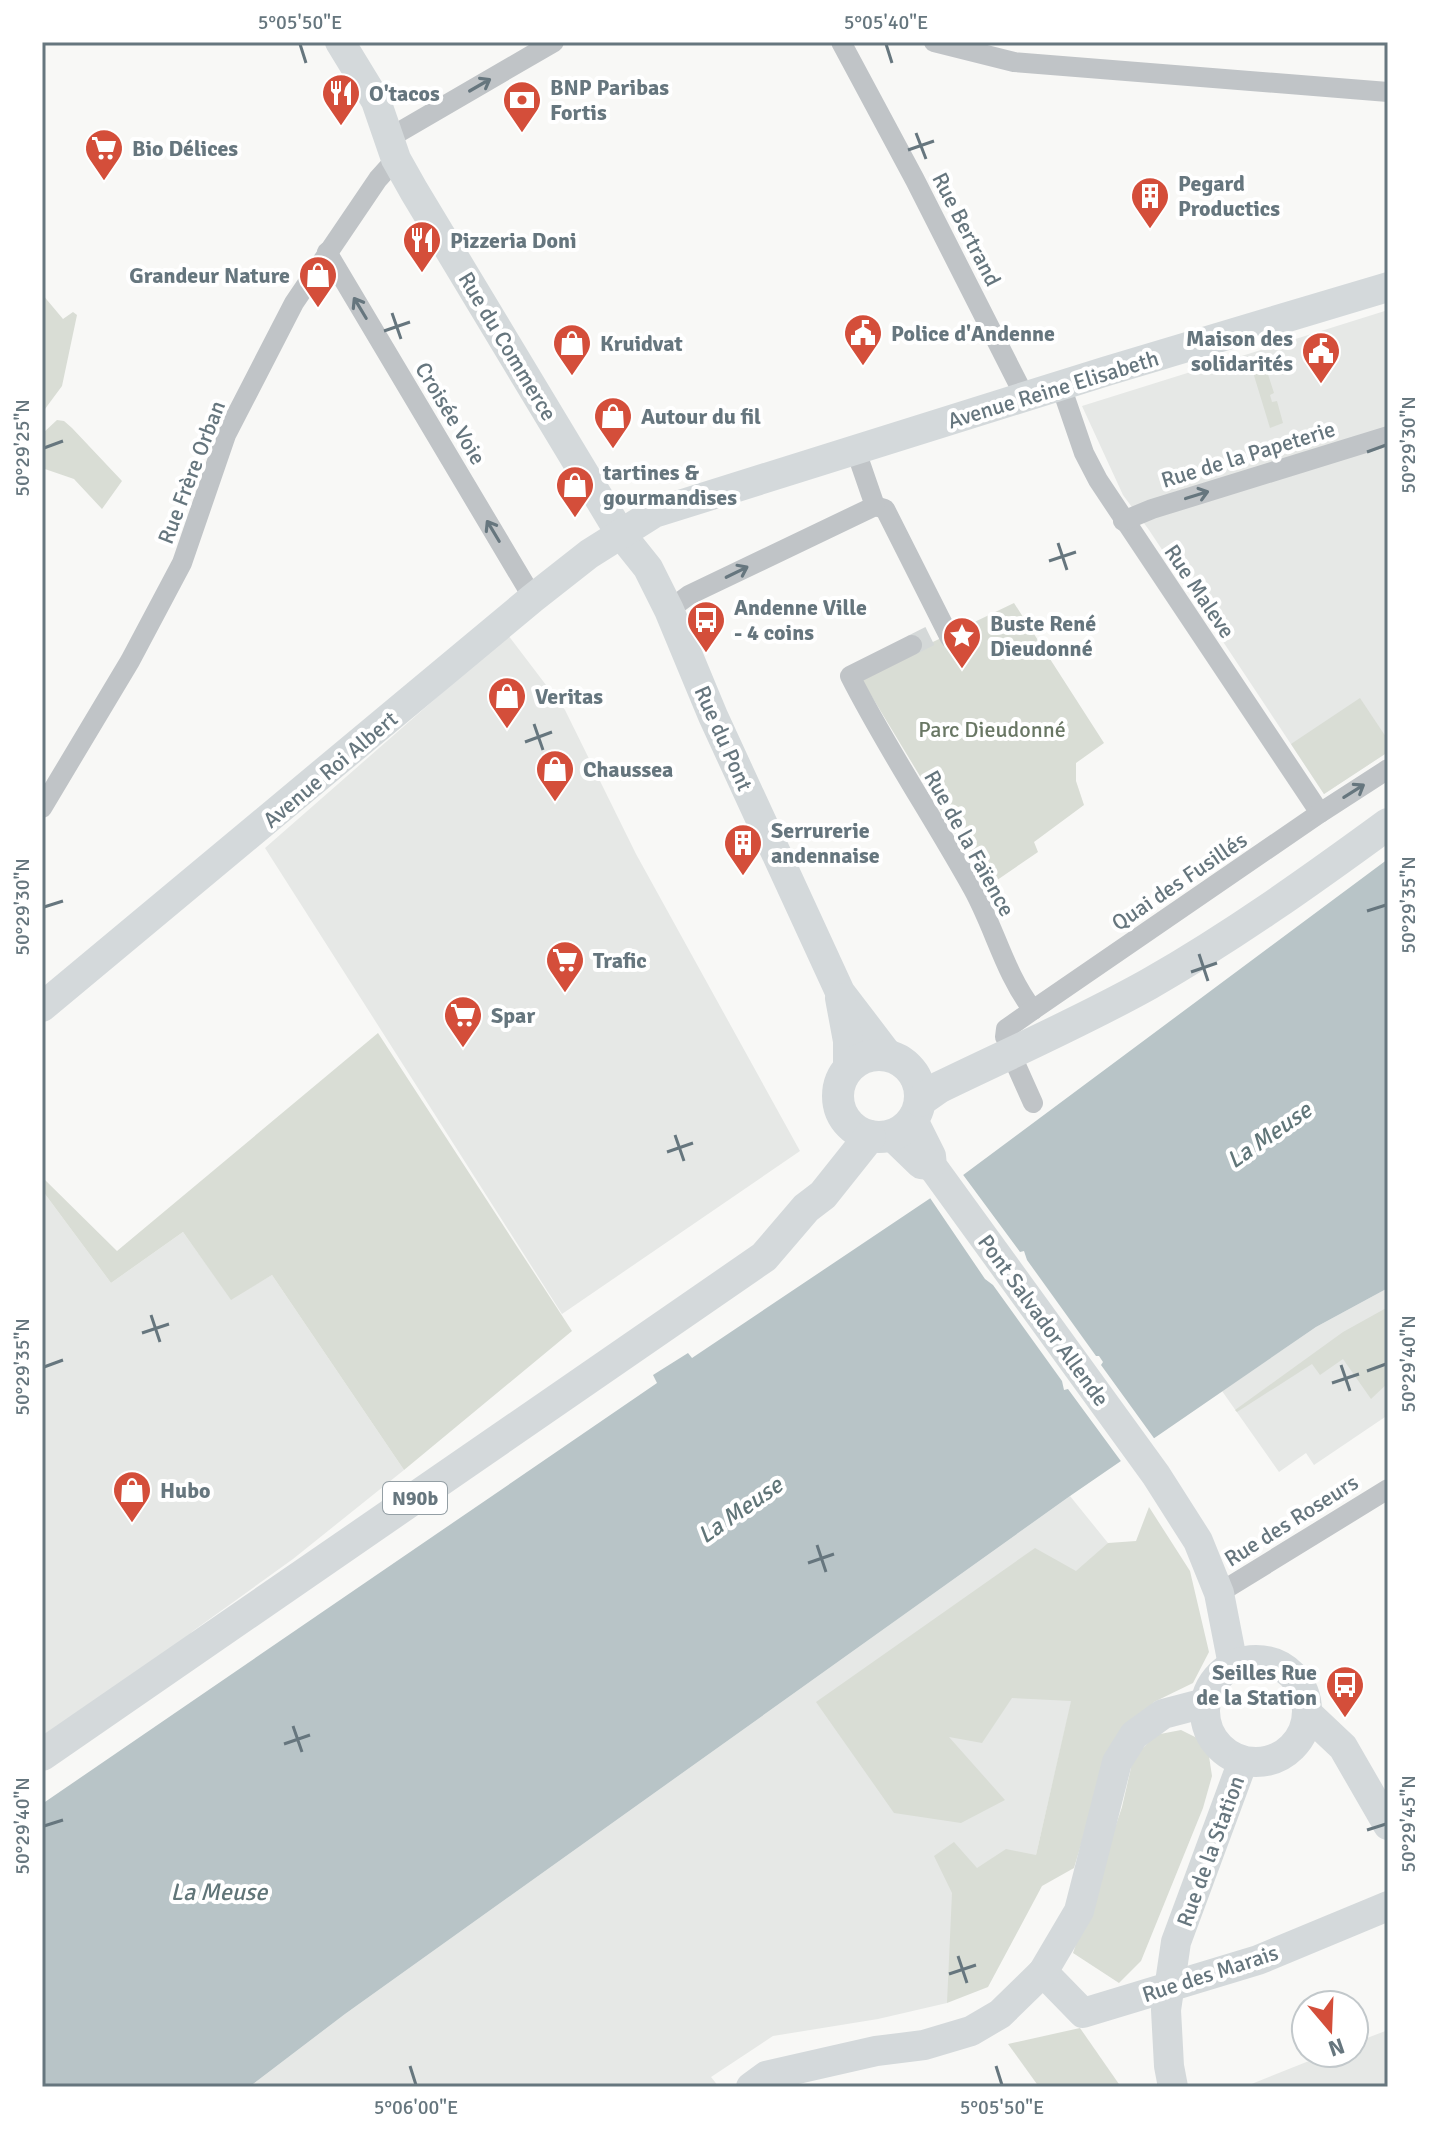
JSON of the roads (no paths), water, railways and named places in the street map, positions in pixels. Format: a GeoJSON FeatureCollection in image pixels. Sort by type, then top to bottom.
{"type":"FeatureCollection","features":[{"type":"Feature","properties":{"kind":"main road","name":"Rue du Commerce"},"geometry":{"type":"LineString","coordinates":[[340,42],[376,101],[392,149],[620,533]]}},
{"type":"Feature","properties":{"kind":"main road","name":"Avenue Reine Elisabeth"},"geometry":{"type":"LineString","coordinates":[[620,533],[654,513],[1388,287]]}},
{"type":"Feature","properties":{"kind":"main road","name":"Avenue Roi Albert"},"geometry":{"type":"LineString","coordinates":[[42,1007],[533,598],[620,533]]}},
{"type":"Feature","properties":{"kind":"main road","name":"Rue du Pont"},"geometry":{"type":"LineString","coordinates":[[620,533],[648,568],[669,610],[713,716],[840,992],[899,1103]]}},
{"type":"Feature","properties":{"kind":"main road","name":"N90b"},"geometry":{"type":"LineString","coordinates":[[42,1755],[764,1257],[806,1208],[823,1195],[899,1103],[940,1087],[1091,1014],[1207,950],[1259,918],[1388,824]]}},
{"type":"Feature","properties":{"kind":"main road","name":"Rue du Pont"},"geometry":{"type":"LineString","coordinates":[[840,992],[848,1041],[848,1068]]}},
{"type":"Feature","properties":{"kind":"main road"},"geometry":{"type":"LineString","coordinates":[[873,1054],[899,1103],[857,1132],[840,1112],[837,1097],[840,1081],[848,1068],[859,1059],[873,1054]]}},
{"type":"Feature","properties":{"kind":"main road","name":"Pont Salvador Allende"},"geometry":{"type":"LineString","coordinates":[[899,1103],[921,1164],[932,1166],[1156,1475],[1198,1541],[1219,1593],[1233,1665]]}},
{"type":"Feature","properties":{"kind":"main road","name":"N90b"},"geometry":{"type":"LineString","coordinates":[[806,1208],[811,1189],[835,1142],[840,1112]]}},
{"type":"Feature","properties":{"kind":"main road"},"geometry":{"type":"LineString","coordinates":[[1253,1660],[1274,1662],[1291,1673],[1303,1690],[1308,1714],[1302,1734],[1288,1751],[1267,1761],[1243,1761],[1221,1749],[1208,1728],[1205,1703],[1215,1680],[1233,1665],[1253,1660]]}},
{"type":"Feature","properties":{"kind":"main road"},"geometry":{"type":"LineString","coordinates":[[751,2087],[766,2076],[876,2051],[924,2045],[971,2031],[1000,2014],[1043,1972],[1079,1911],[1117,1762],[1134,1735],[1163,1714],[1205,1703]]}},
{"type":"Feature","properties":{"kind":"main road"},"geometry":{"type":"LineString","coordinates":[[1308,1714],[1343,1747],[1388,1825]]}},
{"type":"Feature","properties":{"kind":"main road"},"geometry":{"type":"LineString","coordinates":[[1288,1751],[1333,1755],[1355,1765]]}},
{"type":"Feature","properties":{"kind":"main road","name":"Rue de la Station"},"geometry":{"type":"LineString","coordinates":[[1173,2087],[1166,2010],[1176,1942],[1243,1761]]}},
{"type":"Feature","properties":{"kind":"main road","name":"Rue des Marais"},"geometry":{"type":"LineString","coordinates":[[1043,1972],[1083,2013],[1258,1960],[1388,1906]]}},
{"type":"Feature","properties":{"kind":"street"},"geometry":{"type":"LineString","coordinates":[[392,149],[554,42]]}},
{"type":"Feature","properties":{"kind":"street","name":"Rue Bertrand"},"geometry":{"type":"LineString","coordinates":[[841,42],[1025,397]]}},
{"type":"Feature","properties":{"kind":"street"},"geometry":{"type":"LineString","coordinates":[[934,42],[1014,62],[1388,92]]}},
{"type":"Feature","properties":{"kind":"street","name":"Rue Frère Orban"},"geometry":{"type":"LineString","coordinates":[[42,808],[130,661],[182,563],[226,435],[294,303],[378,179],[392,149]]}},
{"type":"Feature","properties":{"kind":"street","name":"Croisée Voie"},"geometry":{"type":"LineString","coordinates":[[327,252],[533,598]]}},
{"type":"Feature","properties":{"kind":"street","name":"Rue Maleve"},"geometry":{"type":"LineString","coordinates":[[1061,386],[1084,453],[1123,521],[1320,813]]}},
{"type":"Feature","properties":{"kind":"street","name":"Rue de la Papeterie"},"geometry":{"type":"LineString","coordinates":[[1123,521],[1152,509],[1388,436]]}},
{"type":"Feature","properties":{"kind":"street"},"geometry":{"type":"LineString","coordinates":[[856,451],[875,506]]}},
{"type":"Feature","properties":{"kind":"street"},"geometry":{"type":"LineString","coordinates":[[669,610],[689,595],[875,506],[885,509],[944,633]]}},
{"type":"Feature","properties":{"kind":"street","name":"Rue de la Faïence"},"geometry":{"type":"LineString","coordinates":[[912,645],[850,676],[974,891],[1018,991],[1033,1010]]}},
{"type":"Feature","properties":{"kind":"street","name":"Quai des Fusillés"},"geometry":{"type":"LineString","coordinates":[[1005,1054],[1006,1029],[1388,769]]}},
{"type":"Feature","properties":{"kind":"street"},"geometry":{"type":"LineString","coordinates":[[1005,1054],[1033,1103]]}},
{"type":"Feature","properties":{"kind":"street","name":"Rue des Roseurs"},"geometry":{"type":"LineString","coordinates":[[1219,1593],[1388,1489]]}},
{"type":"Feature","properties":{"kind":"water","name":"La Meuse"},"geometry":{"type":"Polygon","coordinates":[[[1388,859],[1388,1288],[1316,1327],[1070,1496],[345,2014],[249,2087],[42,2087],[42,1804],[657,1383],[653,1375],[688,1353],[692,1358],[947,1187],[1388,859]]]}},
{"type":"Feature","properties":{"kind":"tunnel"},"geometry":{"type":"LineString","coordinates":[[912,645],[938,632]]}},
{"type":"Feature","properties":{"kind":"place","name":"O'tacos"},"geometry":{"type":"Point","coordinates":[341,127]}},
{"type":"Feature","properties":{"kind":"place","name":"BNP Paribas Fortis"},"geometry":{"type":"Point","coordinates":[522,134]}},
{"type":"Feature","properties":{"kind":"place","name":"Bio Délices"},"geometry":{"type":"Point","coordinates":[104,182]}},
{"type":"Feature","properties":{"kind":"place","name":"Pegard Productics"},"geometry":{"type":"Point","coordinates":[1150,230]}},
{"type":"Feature","properties":{"kind":"place","name":"Pizzeria Doni"},"geometry":{"type":"Point","coordinates":[422,274]}},
{"type":"Feature","properties":{"kind":"place","name":"Grandeur Nature"},"geometry":{"type":"Point","coordinates":[318,309]}},
{"type":"Feature","properties":{"kind":"place","name":"Police d'Andenne"},"geometry":{"type":"Point","coordinates":[863,367]}},
{"type":"Feature","properties":{"kind":"place","name":"Kruidvat"},"geometry":{"type":"Point","coordinates":[572,377]}},
{"type":"Feature","properties":{"kind":"place","name":"Maison des solidarités"},"geometry":{"type":"Point","coordinates":[1321,385]}},
{"type":"Feature","properties":{"kind":"place","name":"Autour du fil"},"geometry":{"type":"Point","coordinates":[613,450]}},
{"type":"Feature","properties":{"kind":"place","name":"tartines & gourmandises"},"geometry":{"type":"Point","coordinates":[575,519]}},
{"type":"Feature","properties":{"kind":"place","name":"Andenne Ville - 4 coins"},"geometry":{"type":"Point","coordinates":[706,654]}},
{"type":"Feature","properties":{"kind":"place","name":"Buste René Dieudonné"},"geometry":{"type":"Point","coordinates":[962,670]}},
{"type":"Feature","properties":{"kind":"place","name":"Veritas"},"geometry":{"type":"Point","coordinates":[507,730]}},
{"type":"Feature","properties":{"kind":"place","name":"Chaussea"},"geometry":{"type":"Point","coordinates":[555,803]}},
{"type":"Feature","properties":{"kind":"place","name":"Serrurerie andennaise"},"geometry":{"type":"Point","coordinates":[743,877]}},
{"type":"Feature","properties":{"kind":"place","name":"Trafic"},"geometry":{"type":"Point","coordinates":[565,994]}},
{"type":"Feature","properties":{"kind":"place","name":"Spar"},"geometry":{"type":"Point","coordinates":[463,1049]}},
{"type":"Feature","properties":{"kind":"place","name":"Hubo"},"geometry":{"type":"Point","coordinates":[132,1524]}},
{"type":"Feature","properties":{"kind":"place","name":"Seilles Rue de la Station"},"geometry":{"type":"Point","coordinates":[1345,1719]}},
{"type":"Feature","properties":{"kind":"park label","name":"Parc Dieudonné"},"geometry":{"type":"Point","coordinates":[992,729]}}]}
